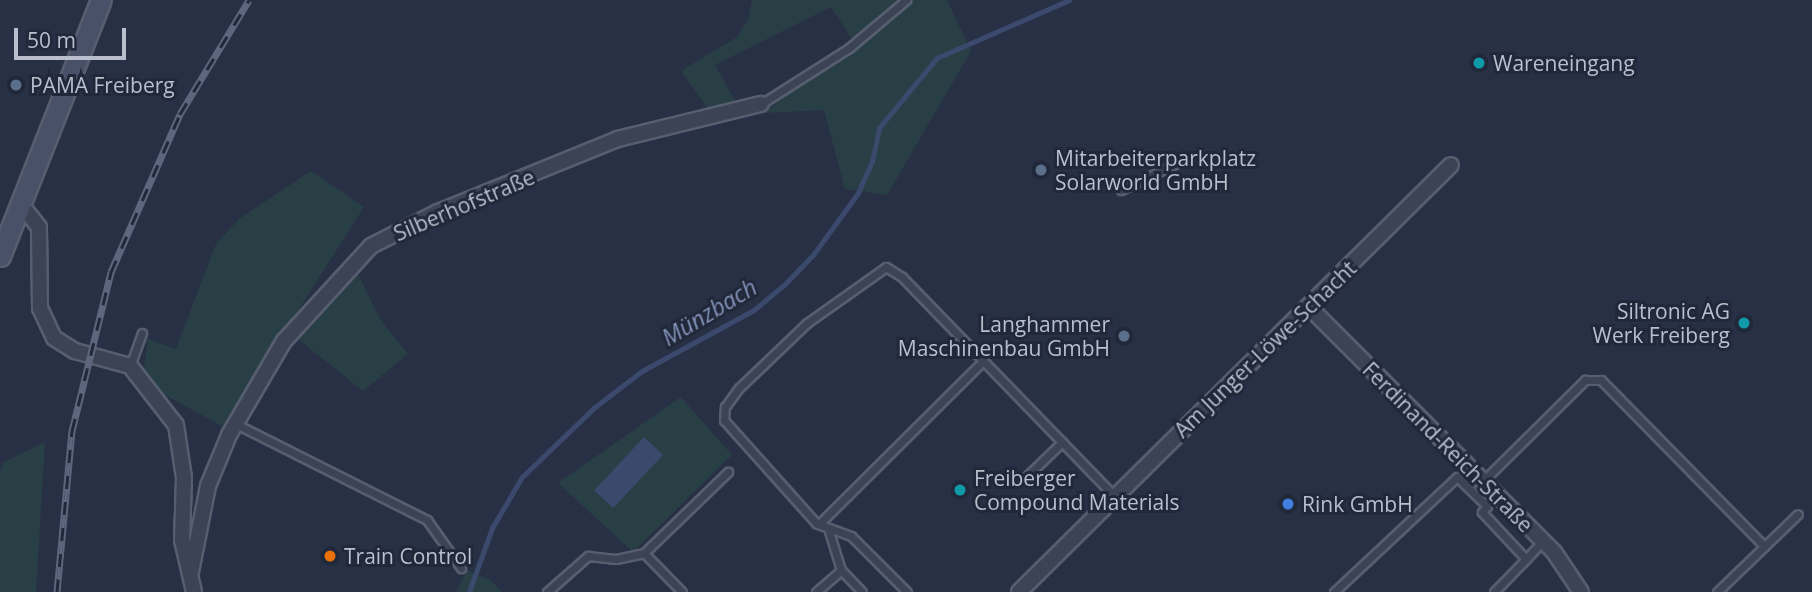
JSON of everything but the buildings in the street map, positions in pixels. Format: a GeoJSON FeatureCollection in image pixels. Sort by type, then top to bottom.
{"type":"FeatureCollection","features":[{"type":"Feature","properties":{"kind":"main road"},"geometry":{"type":"LineString","coordinates":[[0,256],[101,0]]}},
{"type":"Feature","properties":{"kind":"street","name":"Silberhofstraße"},"geometry":{"type":"LineString","coordinates":[[191,572],[208,486],[236,424],[284,341],[371,246],[438,212],[618,139],[761,104]]}},
{"type":"Feature","properties":{"kind":"street","name":"Am Junger-Löwe-Schacht"},"geometry":{"type":"LineString","coordinates":[[1019,592],[1451,165]]}},
{"type":"Feature","properties":{"kind":"street"},"geometry":{"type":"LineString","coordinates":[[20,204],[39,227],[40,307],[54,338],[75,351],[130,366]]}},
{"type":"Feature","properties":{"kind":"street","name":"Ferdinand-Reich-Straße"},"geometry":{"type":"LineString","coordinates":[[1309,307],[1543,541],[1581,592]]}},
{"type":"Feature","properties":{"kind":"street","name":"Silberhofstraße"},"geometry":{"type":"LineString","coordinates":[[130,366],[176,425],[184,478],[182,540],[194,592]]}},
{"type":"Feature","properties":{"kind":"lane"},"geometry":{"type":"LineString","coordinates":[[761,104],[849,48],[906,0]]}},
{"type":"Feature","properties":{"kind":"lane"},"geometry":{"type":"LineString","coordinates":[[1121,190],[1185,159]]}},
{"type":"Feature","properties":{"kind":"lane"},"geometry":{"type":"LineString","coordinates":[[907,592],[851,536],[819,524],[724,420],[725,407],[739,388],[807,323],[886,267],[902,277],[981,363],[1115,497]]}},
{"type":"Feature","properties":{"kind":"lane"},"geometry":{"type":"LineString","coordinates":[[130,366],[142,333]]}},
{"type":"Feature","properties":{"kind":"lane"},"geometry":{"type":"LineString","coordinates":[[819,524],[981,363]]}},
{"type":"Feature","properties":{"kind":"lane"},"geometry":{"type":"LineString","coordinates":[[1483,481],[1585,380],[1601,380],[1764,546]]}},
{"type":"Feature","properties":{"kind":"lane"},"geometry":{"type":"LineString","coordinates":[[236,424],[427,520],[461,568]]}},
{"type":"Feature","properties":{"kind":"lane"},"geometry":{"type":"LineString","coordinates":[[1027,476],[1062,442]]}},
{"type":"Feature","properties":{"kind":"lane"},"geometry":{"type":"LineString","coordinates":[[547,592],[587,556],[616,559],[644,553],[728,472]]}},
{"type":"Feature","properties":{"kind":"lane"},"geometry":{"type":"LineString","coordinates":[[1334,592],[1457,477],[1487,506],[1482,512],[1526,559]]}},
{"type":"Feature","properties":{"kind":"lane"},"geometry":{"type":"LineString","coordinates":[[1717,592],[1798,514]]}},
{"type":"Feature","properties":{"kind":"lane"},"geometry":{"type":"LineString","coordinates":[[828,528],[841,570],[862,592]]}},
{"type":"Feature","properties":{"kind":"lane"},"geometry":{"type":"LineString","coordinates":[[1494,592],[1543,541]]}},
{"type":"Feature","properties":{"kind":"lane"},"geometry":{"type":"LineString","coordinates":[[644,553],[682,592]]}},
{"type":"Feature","properties":{"kind":"lane"},"geometry":{"type":"LineString","coordinates":[[816,592],[841,570]]}},
{"type":"Feature","properties":{"kind":"shaded area"},"geometry":{"type":"Polygon","coordinates":[[[752,0],[897,0],[852,39],[831,7],[715,65],[738,106],[710,112],[681,71],[737,37],[748,20],[752,0]]]}},
{"type":"Feature","properties":{"kind":"shaded area"},"geometry":{"type":"Polygon","coordinates":[[[911,0],[947,0],[971,51],[887,195],[845,189],[824,110],[764,113],[911,0]]]}},
{"type":"Feature","properties":{"kind":"shaded area"},"geometry":{"type":"Polygon","coordinates":[[[311,171],[364,207],[224,427],[150,387],[144,367],[148,339],[176,349],[216,244],[240,218],[311,171]]]}},
{"type":"Feature","properties":{"kind":"shaded area"},"geometry":{"type":"Polygon","coordinates":[[[356,270],[380,319],[408,354],[363,391],[298,339],[356,270]]]}},
{"type":"Feature","properties":{"kind":"shaded area"},"geometry":{"type":"Polygon","coordinates":[[[681,397],[732,455],[633,552],[558,483],[681,397]]]}},
{"type":"Feature","properties":{"kind":"shaded area"},"geometry":{"type":"Polygon","coordinates":[[[45,442],[36,592],[0,592],[0,471],[4,462],[45,442]]]}},
{"type":"Feature","properties":{"kind":"shaded area"},"geometry":{"type":"Polygon","coordinates":[[[467,570],[490,580],[502,592],[456,592],[467,570]]]}},
{"type":"Feature","properties":{"kind":"water"},"geometry":{"type":"Polygon","coordinates":[[[644,437],[663,455],[613,508],[594,490],[644,437]]]}},
{"type":"Feature","properties":{"kind":"waterway","name":"Münzbach"},"geometry":{"type":"LineString","coordinates":[[469,592],[492,528],[522,477],[595,407],[642,371],[754,310],[784,285],[813,255],[858,193],[872,162],[879,128],[937,58],[1069,0]]}},
{"type":"Feature","properties":{"kind":"railway"},"geometry":{"type":"LineString","coordinates":[[57,592],[72,431],[111,272],[180,114],[249,0]]}},
{"type":"Feature","properties":{"kind":"place","name":"Wareneingang"},"geometry":{"type":"Point","coordinates":[1479,63]}},
{"type":"Feature","properties":{"kind":"place","name":"PAMA Freiberg"},"geometry":{"type":"Point","coordinates":[16,85]}},
{"type":"Feature","properties":{"kind":"place","name":"Mitarbeiterparkplatz Solarworld GmbH"},"geometry":{"type":"Point","coordinates":[1041,170]}},
{"type":"Feature","properties":{"kind":"place","name":"Siltronic AG Werk Freiberg"},"geometry":{"type":"Point","coordinates":[1744,323]}},
{"type":"Feature","properties":{"kind":"place","name":"Langhammer Maschinenbau GmbH"},"geometry":{"type":"Point","coordinates":[1124,336]}},
{"type":"Feature","properties":{"kind":"place","name":"Freiberger Compound Materials"},"geometry":{"type":"Point","coordinates":[960,490]}},
{"type":"Feature","properties":{"kind":"place","name":"Rink GmbH"},"geometry":{"type":"Point","coordinates":[1288,504]}},
{"type":"Feature","properties":{"kind":"place","name":"Train Control"},"geometry":{"type":"Point","coordinates":[330,556]}}]}
